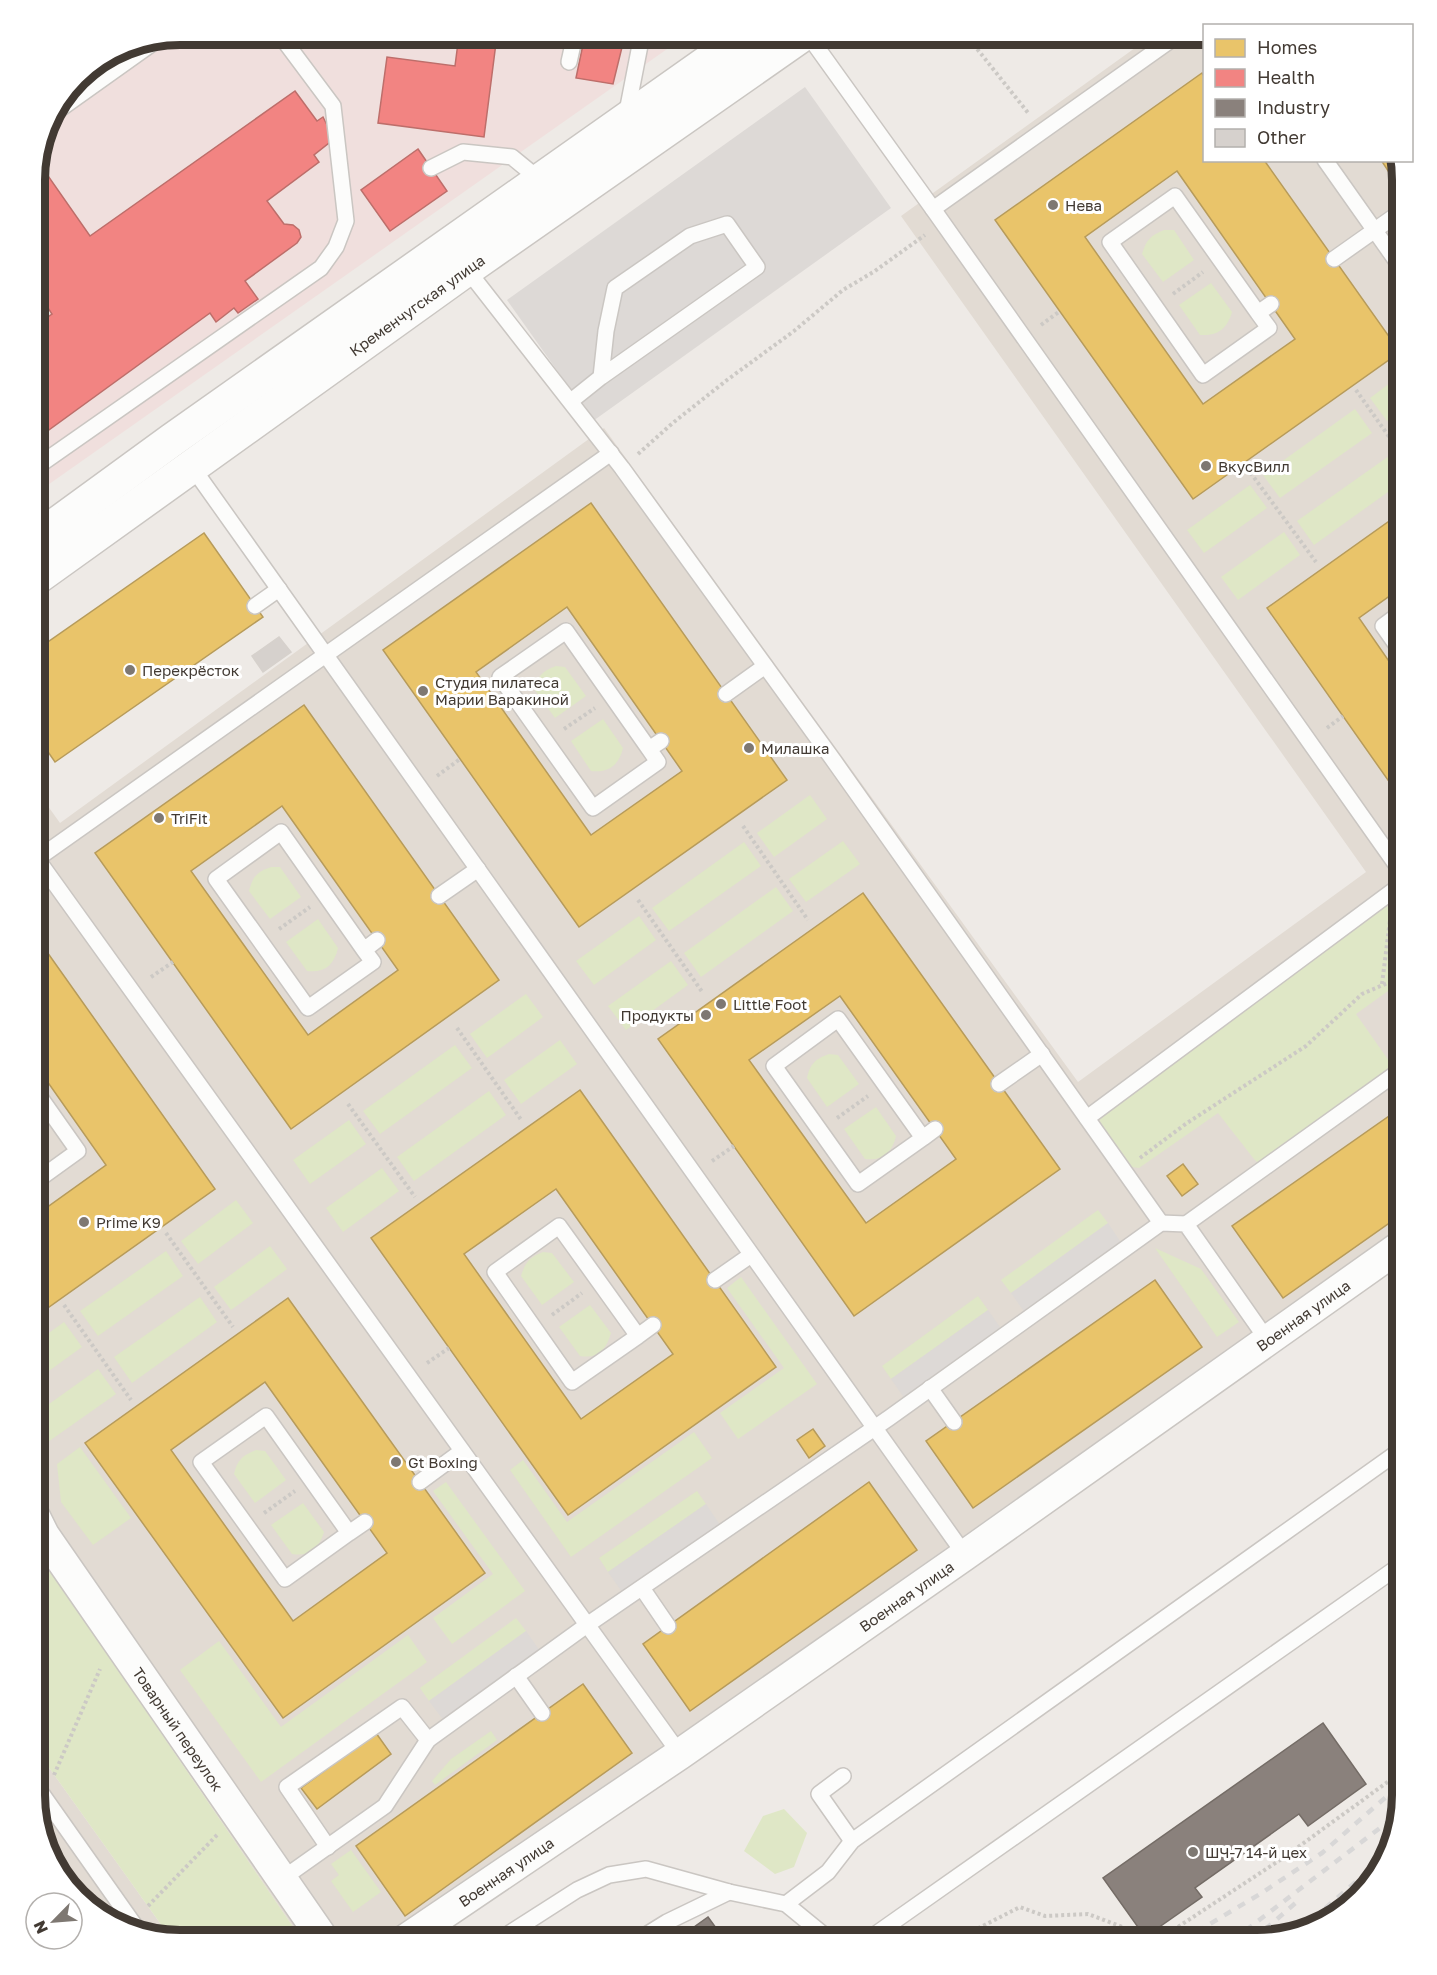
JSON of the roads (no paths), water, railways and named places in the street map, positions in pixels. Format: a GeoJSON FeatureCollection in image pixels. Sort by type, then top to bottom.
{"type":"FeatureCollection","features":[{"type":"Feature","properties":{"kind":"street","name":"Кременчугская улица"},"geometry":{"type":"LineString","coordinates":[[457,257],[540,180],[732,45]]}},
{"type":"Feature","properties":{"kind":"street","name":"Кременчугская улица"},"geometry":{"type":"LineString","coordinates":[[45,534],[181,453],[457,257],[786,45]]}},
{"type":"Feature","properties":{"kind":"street","name":"Кременчугская улица"},"geometry":{"type":"LineString","coordinates":[[45,570],[181,453]]}},
{"type":"Feature","properties":{"kind":"street","name":"Военная улица"},"geometry":{"type":"LineString","coordinates":[[420,1930],[680,1754],[1392,1252]]}},
{"type":"Feature","properties":{"kind":"street","name":"Товарный переулок"},"geometry":{"type":"LineString","coordinates":[[45,1536],[317,1930]]}},
{"type":"Feature","properties":{"kind":"lane"},"geometry":{"type":"LineString","coordinates":[[45,461],[294,288],[321,268],[336,247],[346,220],[333,106],[288,45]]}},
{"type":"Feature","properties":{"kind":"lane"},"geometry":{"type":"LineString","coordinates":[[569,62],[573,45]]}},
{"type":"Feature","properties":{"kind":"lane"},"geometry":{"type":"LineString","coordinates":[[625,120],[640,45]]}},
{"type":"Feature","properties":{"kind":"lane"},"geometry":{"type":"LineString","coordinates":[[815,45],[1392,859]]}},
{"type":"Feature","properties":{"kind":"lane"},"geometry":{"type":"LineString","coordinates":[[933,209],[1164,45]]}},
{"type":"Feature","properties":{"kind":"lane"},"geometry":{"type":"LineString","coordinates":[[70,102],[142,51]]}},
{"type":"Feature","properties":{"kind":"lane"},"geometry":{"type":"LineString","coordinates":[[431,168],[463,152],[512,157],[540,180]]}},
{"type":"Feature","properties":{"kind":"lane"},"geometry":{"type":"LineString","coordinates":[[1326,162],[1392,255]]}},
{"type":"Feature","properties":{"kind":"lane"},"geometry":{"type":"LineString","coordinates":[[1174,196],[1220,260],[1264,309],[1269,328],[1203,375],[1110,242],[1174,196]]}},
{"type":"Feature","properties":{"kind":"lane"},"geometry":{"type":"LineString","coordinates":[[1334,259],[1392,217]]}},
{"type":"Feature","properties":{"kind":"lane"},"geometry":{"type":"LineString","coordinates":[[571,401],[601,377],[757,267],[727,224],[690,236],[615,288],[606,331],[601,377]]}},
{"type":"Feature","properties":{"kind":"lane"},"geometry":{"type":"LineString","coordinates":[[457,257],[622,468],[1161,1222]]}},
{"type":"Feature","properties":{"kind":"lane"},"geometry":{"type":"LineString","coordinates":[[181,453],[965,1555]]}},
{"type":"Feature","properties":{"kind":"lane"},"geometry":{"type":"LineString","coordinates":[[45,851],[611,453]]}},
{"type":"Feature","properties":{"kind":"lane"},"geometry":{"type":"LineString","coordinates":[[255,606],[279,589]]}},
{"type":"Feature","properties":{"kind":"lane"},"geometry":{"type":"LineString","coordinates":[[1392,619],[1383,626],[1392,639]]}},
{"type":"Feature","properties":{"kind":"lane"},"geometry":{"type":"LineString","coordinates":[[566,631],[612,696],[655,745],[658,762],[593,808],[500,677],[566,631]]}},
{"type":"Feature","properties":{"kind":"lane"},"geometry":{"type":"LineString","coordinates":[[726,694],[765,666]]}},
{"type":"Feature","properties":{"kind":"lane"},"geometry":{"type":"LineString","coordinates":[[281,832],[326,896],[371,945],[373,962],[308,1008],[216,879],[281,832]]}},
{"type":"Feature","properties":{"kind":"lane"},"geometry":{"type":"LineString","coordinates":[[440,896],[478,869]]}},
{"type":"Feature","properties":{"kind":"lane"},"geometry":{"type":"LineString","coordinates":[[45,870],[680,1754]]}},
{"type":"Feature","properties":{"kind":"lane"},"geometry":{"type":"LineString","coordinates":[[1087,1118],[1392,892]]}},
{"type":"Feature","properties":{"kind":"lane"},"geometry":{"type":"LineString","coordinates":[[838,1020],[884,1084],[929,1134],[858,1184],[774,1066],[838,1020]]}},
{"type":"Feature","properties":{"kind":"lane"},"geometry":{"type":"LineString","coordinates":[[999,1084],[1042,1054]]}},
{"type":"Feature","properties":{"kind":"lane"},"geometry":{"type":"LineString","coordinates":[[282,1879],[385,1806],[428,1740],[516,1676],[930,1388],[1161,1222],[1186,1224],[1392,1076]]}},
{"type":"Feature","properties":{"kind":"lane"},"geometry":{"type":"LineString","coordinates":[[45,1104],[78,1151],[45,1175]]}},
{"type":"Feature","properties":{"kind":"lane"},"geometry":{"type":"LineString","coordinates":[[1186,1224],[1268,1341]]}},
{"type":"Feature","properties":{"kind":"lane"},"geometry":{"type":"LineString","coordinates":[[638,1335],[560,1226],[495,1272],[572,1382],[653,1325]]}},
{"type":"Feature","properties":{"kind":"lane"},"geometry":{"type":"LineString","coordinates":[[715,1280],[751,1255]]}},
{"type":"Feature","properties":{"kind":"lane"},"geometry":{"type":"LineString","coordinates":[[930,1388],[954,1422]]}},
{"type":"Feature","properties":{"kind":"lane"},"geometry":{"type":"LineString","coordinates":[[349,1533],[266,1416],[201,1462],[285,1579],[365,1522]]}},
{"type":"Feature","properties":{"kind":"lane"},"geometry":{"type":"LineString","coordinates":[[420,1482],[462,1451]]}},
{"type":"Feature","properties":{"kind":"lane"},"geometry":{"type":"LineString","coordinates":[[786,1904],[828,1872],[852,1841],[1392,1456]]}},
{"type":"Feature","properties":{"kind":"lane"},"geometry":{"type":"LineString","coordinates":[[879,1930],[1392,1571]]}},
{"type":"Feature","properties":{"kind":"lane"},"geometry":{"type":"LineString","coordinates":[[642,1587],[668,1626]]}},
{"type":"Feature","properties":{"kind":"lane"},"geometry":{"type":"LineString","coordinates":[[516,1676],[542,1713]]}},
{"type":"Feature","properties":{"kind":"lane"},"geometry":{"type":"LineString","coordinates":[[328,1847],[287,1787],[402,1707],[428,1740]]}},
{"type":"Feature","properties":{"kind":"lane"},"geometry":{"type":"LineString","coordinates":[[843,1776],[819,1794],[852,1841]]}},
{"type":"Feature","properties":{"kind":"lane"},"geometry":{"type":"LineString","coordinates":[[46,1808],[131,1921]]}},
{"type":"Feature","properties":{"kind":"lane"},"geometry":{"type":"LineString","coordinates":[[515,1930],[577,1890],[609,1875],[646,1869],[729,1892],[786,1904],[818,1930]]}},
{"type":"Feature","properties":{"kind":"lane"},"geometry":{"type":"LineString","coordinates":[[654,1930],[729,1892]]}},
{"type":"Feature","properties":{"kind":"railway"},"geometry":{"type":"LineString","coordinates":[[1200,1930],[1322,1853],[1392,1792]]}},
{"type":"Feature","properties":{"kind":"railway"},"geometry":{"type":"LineString","coordinates":[[1246,1930],[1389,1821]]}},
{"type":"Feature","properties":{"kind":"railway"},"geometry":{"type":"LineString","coordinates":[[1315,1917],[1368,1871]]}},
{"type":"Feature","properties":{"kind":"railway"},"geometry":{"type":"LineString","coordinates":[[1265,1930],[1300,1899]]}},
{"type":"Feature","properties":{"kind":"place","name":"Нева"},"geometry":{"type":"Point","coordinates":[1053,205]}},
{"type":"Feature","properties":{"kind":"place","name":"ВкусВилл"},"geometry":{"type":"Point","coordinates":[1206,466]}},
{"type":"Feature","properties":{"kind":"place","name":"Перекрёсток"},"geometry":{"type":"Point","coordinates":[130,670]}},
{"type":"Feature","properties":{"kind":"place","name":"Студия пилатеса Марии Варакиной"},"geometry":{"type":"Point","coordinates":[423,691]}},
{"type":"Feature","properties":{"kind":"place","name":"Милашка"},"geometry":{"type":"Point","coordinates":[749,748]}},
{"type":"Feature","properties":{"kind":"place","name":"TriFit"},"geometry":{"type":"Point","coordinates":[159,818]}},
{"type":"Feature","properties":{"kind":"place","name":"Little Foot"},"geometry":{"type":"Point","coordinates":[721,1004]}},
{"type":"Feature","properties":{"kind":"place","name":"Продукты"},"geometry":{"type":"Point","coordinates":[706,1015]}},
{"type":"Feature","properties":{"kind":"place","name":"Prime K9"},"geometry":{"type":"Point","coordinates":[84,1222]}},
{"type":"Feature","properties":{"kind":"place","name":"Gt Boxing"},"geometry":{"type":"Point","coordinates":[396,1462]}},
{"type":"Feature","properties":{"kind":"place","name":"ШЧ-7 14-й цех"},"geometry":{"type":"Point","coordinates":[1193,1852]}}]}
